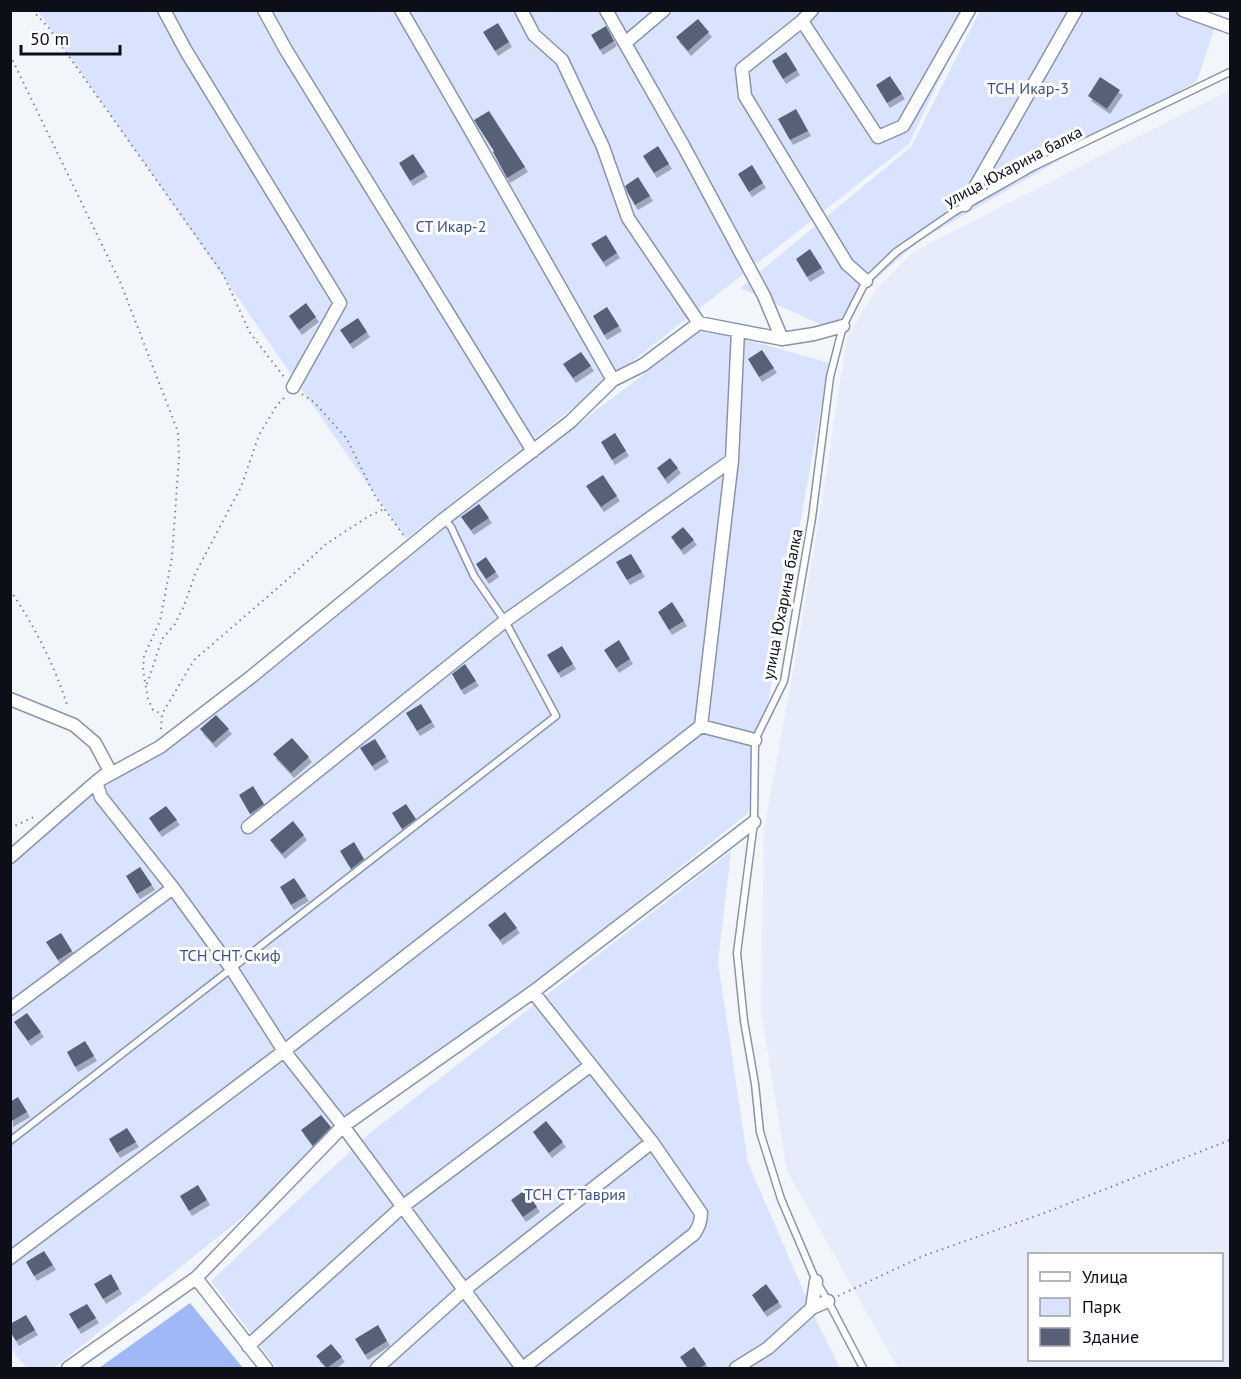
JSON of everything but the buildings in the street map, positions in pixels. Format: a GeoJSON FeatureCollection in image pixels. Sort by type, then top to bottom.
{"type":"FeatureCollection","features":[{"type":"Feature","properties":{"kind":"street"},"geometry":{"type":"LineString","coordinates":[[164,10],[192,61],[340,303],[293,387]]}},
{"type":"Feature","properties":{"kind":"street"},"geometry":{"type":"LineString","coordinates":[[264,10],[286,50],[533,451]]}},
{"type":"Feature","properties":{"kind":"street"},"geometry":{"type":"LineString","coordinates":[[521,10],[534,35],[562,60],[603,147],[628,218],[699,323],[782,339],[843,326]]}},
{"type":"Feature","properties":{"kind":"street"},"geometry":{"type":"LineString","coordinates":[[606,10],[684,147],[764,296],[782,339]]}},
{"type":"Feature","properties":{"kind":"street"},"geometry":{"type":"LineString","coordinates":[[625,43],[664,10]]}},
{"type":"Feature","properties":{"kind":"street"},"geometry":{"type":"LineString","coordinates":[[812,10],[802,21],[742,69],[745,96],[847,264],[866,281]]}},
{"type":"Feature","properties":{"kind":"street"},"geometry":{"type":"LineString","coordinates":[[802,21],[878,137],[903,126],[969,10]]}},
{"type":"Feature","properties":{"kind":"street"},"geometry":{"type":"LineString","coordinates":[[965,205],[1076,10]]}},
{"type":"Feature","properties":{"kind":"street"},"geometry":{"type":"LineString","coordinates":[[1183,10],[1230,27]]}},
{"type":"Feature","properties":{"kind":"street"},"geometry":{"type":"LineString","coordinates":[[403,12],[613,380]]}},
{"type":"Feature","properties":{"kind":"street"},"geometry":{"type":"LineString","coordinates":[[96,782],[160,747],[251,677],[444,519],[570,422],[613,380],[643,365],[699,323]]}},
{"type":"Feature","properties":{"kind":"street"},"geometry":{"type":"LineString","coordinates":[[10,1258],[284,1051],[701,726],[732,460],[738,331]]}},
{"type":"Feature","properties":{"kind":"street"},"geometry":{"type":"LineString","coordinates":[[248,827],[506,621],[732,460]]}},
{"type":"Feature","properties":{"kind":"street"},"geometry":{"type":"LineString","coordinates":[[10,699],[74,725],[95,742],[110,771],[10,857]]}},
{"type":"Feature","properties":{"kind":"street"},"geometry":{"type":"LineString","coordinates":[[701,726],[755,740]]}},
{"type":"Feature","properties":{"kind":"street"},"geometry":{"type":"LineString","coordinates":[[96,782],[101,797],[231,968],[284,1051],[343,1126],[523,1368],[694,1234],[701,1220],[701,1213],[652,1142],[533,992]]}},
{"type":"Feature","properties":{"kind":"street"},"geometry":{"type":"LineString","coordinates":[[68,1368],[196,1278],[343,1126],[533,992],[754,822]]}},
{"type":"Feature","properties":{"kind":"street"},"geometry":{"type":"LineString","coordinates":[[10,1009],[172,888]]}},
{"type":"Feature","properties":{"kind":"street"},"geometry":{"type":"LineString","coordinates":[[248,1346],[402,1207],[591,1065]]}},
{"type":"Feature","properties":{"kind":"street"},"geometry":{"type":"LineString","coordinates":[[377,1368],[464,1290],[652,1142]]}},
{"type":"Feature","properties":{"kind":"street"},"geometry":{"type":"LineString","coordinates":[[196,1278],[266,1368]]}},
{"type":"Feature","properties":{"kind":"street"},"geometry":{"type":"LineString","coordinates":[[812,1308],[816,1281]]}},
{"type":"Feature","properties":{"kind":"street"},"geometry":{"type":"LineString","coordinates":[[736,1368],[768,1348],[812,1308],[828,1301]]}},
{"type":"Feature","properties":{"kind":"lane","name":"улица Юхарина балка"},"geometry":{"type":"LineString","coordinates":[[863,1368],[816,1281],[780,1199],[760,1132],[737,953],[754,822],[755,740],[783,681],[812,518],[830,377],[843,326],[866,281],[896,252],[954,212],[1033,167],[1230,72]]}},
{"type":"Feature","properties":{"kind":"lane"},"geometry":{"type":"LineString","coordinates":[[10,1141],[556,716],[506,621],[474,576],[451,527],[444,519]]}},
{"type":"Feature","properties":{"kind":"path"},"geometry":{"type":"LineString","coordinates":[[32,10],[48,27],[224,274],[250,333],[293,387],[315,403],[347,439],[375,496],[411,546]]}},
{"type":"Feature","properties":{"kind":"path"},"geometry":{"type":"LineString","coordinates":[[10,55],[121,284],[178,432],[179,457],[172,557],[160,621],[144,656],[143,669],[148,699],[153,710],[162,714]]}},
{"type":"Feature","properties":{"kind":"path"},"geometry":{"type":"LineString","coordinates":[[146,687],[162,639],[175,624],[196,572],[241,487],[259,435],[277,405],[293,387]]}},
{"type":"Feature","properties":{"kind":"path"},"geometry":{"type":"LineString","coordinates":[[160,747],[162,714],[194,660],[326,544],[384,509]]}},
{"type":"Feature","properties":{"kind":"path"},"geometry":{"type":"LineString","coordinates":[[10,590],[44,646],[59,680],[74,725]]}},
{"type":"Feature","properties":{"kind":"path"},"geometry":{"type":"LineString","coordinates":[[828,1301],[923,1256],[1042,1214],[1230,1140]]}},
{"type":"Feature","properties":{"kind":"shaded area"},"geometry":{"type":"Polygon","coordinates":[[[1230,90],[1230,1368],[898,1368],[787,1171],[761,1010],[764,829],[796,656],[847,337],[875,291],[913,252],[1230,90]]]}},
{"type":"Feature","properties":{"kind":"shaded area"},"geometry":{"type":"Polygon","coordinates":[[[190,1303],[243,1368],[99,1368],[190,1303]]]}},
{"type":"Feature","properties":{"kind":"green space","name":"ТСН Икар-3"},"geometry":{"type":"Polygon","coordinates":[[[1197,10],[1218,18],[1197,81],[919,241],[871,283],[831,329],[740,288],[911,147],[980,11],[1197,10]]]}},
{"type":"Feature","properties":{"kind":"green space","name":"СТ Икар-2"},"geometry":{"type":"Polygon","coordinates":[[[38,11],[972,11],[909,144],[406,539],[38,11]]]}},
{"type":"Feature","properties":{"kind":"green space","name":"ТСН СНТ Скиф"},"geometry":{"type":"Polygon","coordinates":[[[705,328],[829,363],[748,813],[54,1368],[26,1368],[11,1348],[11,853],[705,328]]]}},
{"type":"Feature","properties":{"kind":"green space","name":"ТСН СТ Таврия"},"geometry":{"type":"Polygon","coordinates":[[[731,851],[718,962],[748,1163],[817,1322],[840,1368],[277,1368],[211,1281],[370,1133],[731,851]]]}}]}
